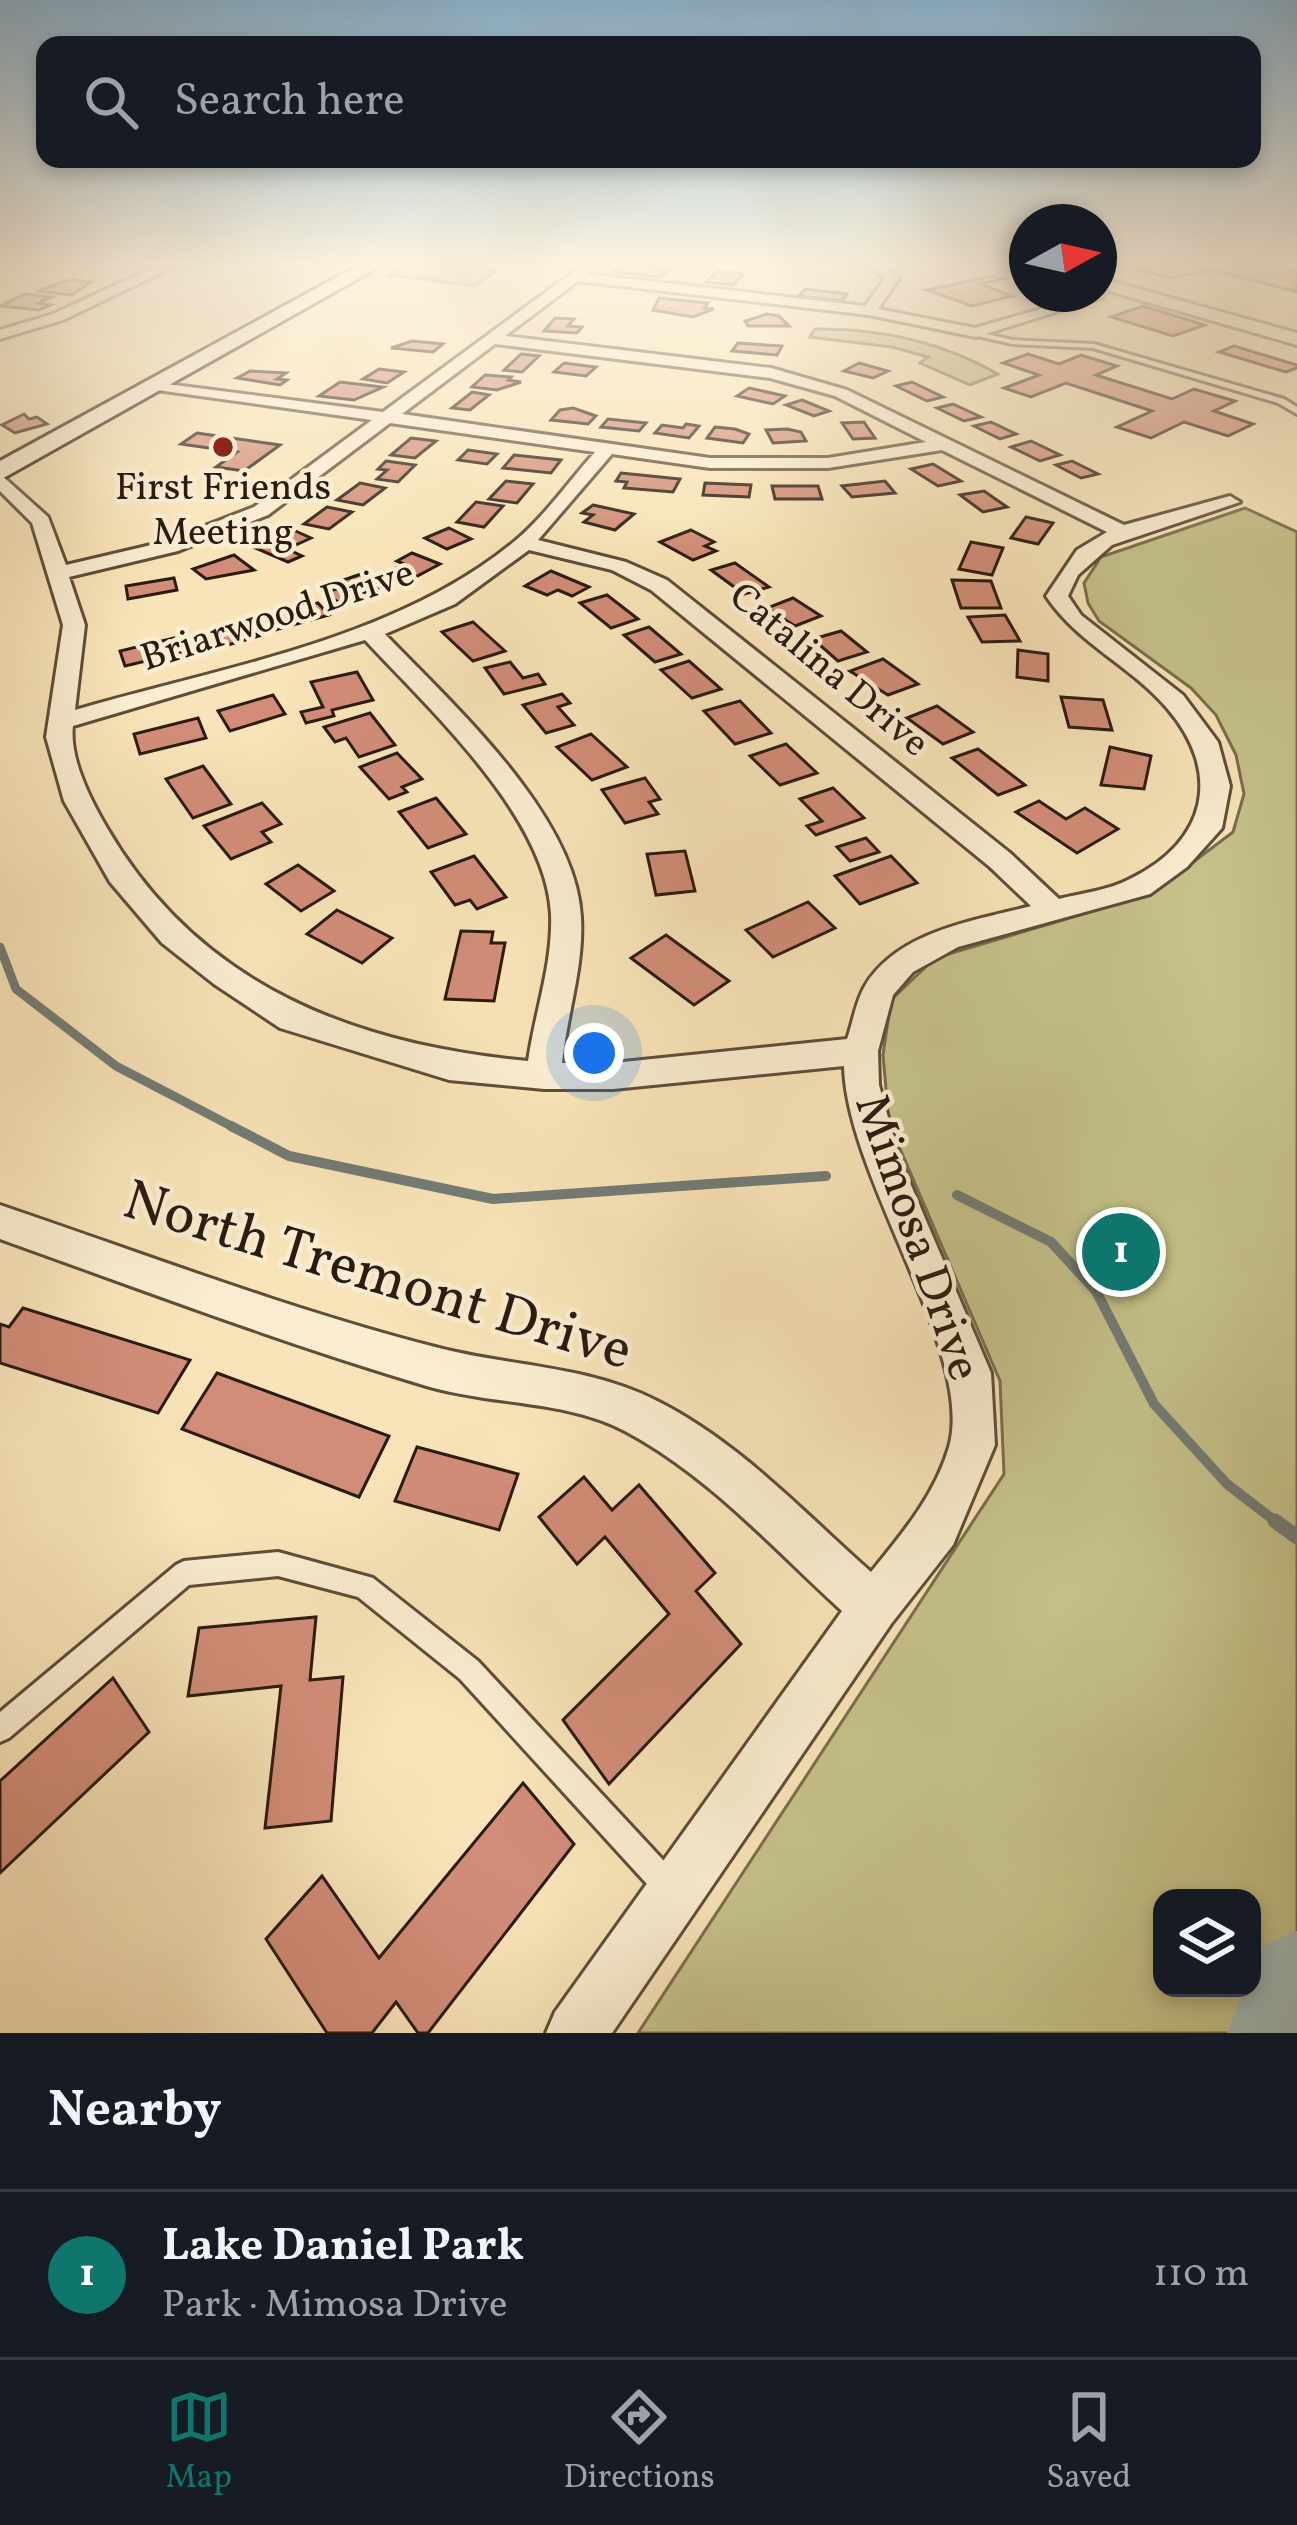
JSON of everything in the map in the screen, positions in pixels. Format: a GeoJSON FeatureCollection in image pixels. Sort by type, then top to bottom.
{"type":"FeatureCollection","features":[{"type":"Feature","properties":{"kind":"main road"},"geometry":{"type":"LineString","coordinates":[[0,476],[204,359]]}},
{"type":"Feature","properties":{"kind":"street"},"geometry":{"type":"LineString","coordinates":[[60,573],[171,547],[241,521],[288,494],[467,359]]}},
{"type":"Feature","properties":{"kind":"street"},"geometry":{"type":"LineString","coordinates":[[656,359],[772,373],[842,392],[1123,532]]}},
{"type":"Feature","properties":{"kind":"street"},"geometry":{"type":"LineString","coordinates":[[157,385],[710,463],[828,464],[944,443]]}},
{"type":"Feature","properties":{"kind":"street","name":"Briarwood Drive"},"geometry":{"type":"LineString","coordinates":[[59,722],[370,632],[448,599],[525,543],[606,450]]}},
{"type":"Feature","properties":{"kind":"street"},"geometry":{"type":"LineString","coordinates":[[0,476],[41,521],[74,625],[59,722],[63,760],[78,802],[120,875],[173,935],[225,976],[292,1019],[449,1066],[544,1076],[613,1076],[861,1051]]}},
{"type":"Feature","properties":{"kind":"street","name":"Mimosa Drive"},"geometry":{"type":"LineString","coordinates":[[576,2033],[874,1607],[936,1528],[973,1445],[970,1373],[881,1157],[862,1084],[861,1051],[878,991],[902,964],[948,939],[1140,887],[1177,860],[1208,828],[1217,786],[1205,742],[1174,700],[1072,620],[1058,596],[1064,574],[1079,557],[1123,532],[1230,502]]}},
{"type":"Feature","properties":{"kind":"street","name":"Catalina Drive"},"geometry":{"type":"LineString","coordinates":[[525,543],[619,566],[659,585],[1000,860],[1054,911]]}},
{"type":"Feature","properties":{"kind":"street"},"geometry":{"type":"LineString","coordinates":[[370,632],[438,706],[531,822],[554,859],[564,891],[566,937],[544,1076]]}},
{"type":"Feature","properties":{"kind":"street","name":"North Tremont Drive"},"geometry":{"type":"LineString","coordinates":[[0,1222],[444,1371],[592,1396],[641,1416],[701,1455],[874,1607]]}},
{"type":"Feature","properties":{"kind":"lane"},"geometry":{"type":"LineString","coordinates":[[1138,359],[1281,401],[1297,411]]}},
{"type":"Feature","properties":{"kind":"lane"},"geometry":{"type":"LineString","coordinates":[[0,1730],[184,1573],[278,1564],[364,1587],[469,1670],[674,1893]]}},
{"type":"Feature","properties":{"kind":"shaded area"},"geometry":{"type":"Polygon","coordinates":[[[926,359],[967,359],[998,374],[970,385],[920,363],[926,359]]]}},
{"type":"Feature","properties":{"kind":"shaded area"},"geometry":{"type":"Polygon","coordinates":[[[1245,508],[1297,532],[1297,2033],[638,2033],[1004,1474],[1000,1381],[889,1123],[883,1055],[891,1000],[935,958],[1151,894],[1233,832],[1244,794],[1236,755],[1216,715],[1191,688],[1099,621],[1088,603],[1084,583],[1101,557],[1245,508]]]}},
{"type":"Feature","properties":{"kind":"building"},"geometry":{"type":"Polygon","coordinates":[[[516,359],[536,359],[522,372],[504,370],[516,359]]]}},
{"type":"Feature","properties":{"kind":"building"},"geometry":{"type":"Polygon","coordinates":[[[1014,359],[1059,364],[1094,359],[1117,366],[1096,375],[1172,399],[1194,389],[1235,401],[1214,411],[1253,424],[1228,436],[1184,422],[1151,438],[1117,427],[1152,411],[1066,383],[1031,397],[1004,388],[1039,375],[1003,363],[1014,359]]]}},
{"type":"Feature","properties":{"kind":"building"},"geometry":{"type":"Polygon","coordinates":[[[1242,359],[1277,359],[1297,365],[1286,372],[1242,359]]]}},
{"type":"Feature","properties":{"kind":"building"},"geometry":{"type":"Polygon","coordinates":[[[564,363],[596,367],[586,376],[554,372],[564,363]]]}},
{"type":"Feature","properties":{"kind":"building"},"geometry":{"type":"Polygon","coordinates":[[[859,363],[888,371],[873,378],[844,371],[859,363]]]}},
{"type":"Feature","properties":{"kind":"building"},"geometry":{"type":"Polygon","coordinates":[[[379,369],[404,372],[387,383],[363,379],[379,369]]]}},
{"type":"Feature","properties":{"kind":"building"},"geometry":{"type":"Polygon","coordinates":[[[250,371],[286,373],[277,379],[287,380],[280,385],[237,378],[250,371]]]}},
{"type":"Feature","properties":{"kind":"building"},"geometry":{"type":"Polygon","coordinates":[[[485,375],[521,382],[497,390],[472,387],[485,375]]]}},
{"type":"Feature","properties":{"kind":"building"},"geometry":{"type":"Polygon","coordinates":[[[340,382],[383,387],[354,400],[319,396],[340,382]]]}},
{"type":"Feature","properties":{"kind":"building"},"geometry":{"type":"Polygon","coordinates":[[[912,382],[943,397],[927,401],[896,386],[912,382]]]}},
{"type":"Feature","properties":{"kind":"building"},"geometry":{"type":"Polygon","coordinates":[[[749,388],[785,396],[773,404],[737,396],[749,388]]]}},
{"type":"Feature","properties":{"kind":"building"},"geometry":{"type":"Polygon","coordinates":[[[472,392],[489,395],[470,410],[452,408],[472,392]]]}},
{"type":"Feature","properties":{"kind":"building"},"geometry":{"type":"Polygon","coordinates":[[[802,400],[829,411],[814,416],[786,405],[802,400]]]}},
{"type":"Feature","properties":{"kind":"building"},"geometry":{"type":"Polygon","coordinates":[[[953,404],[981,417],[964,421],[937,408],[953,404]]]}},
{"type":"Feature","properties":{"kind":"building"},"geometry":{"type":"Polygon","coordinates":[[[573,408],[596,416],[588,424],[551,420],[560,410],[573,408]]]}},
{"type":"Feature","properties":{"kind":"building"},"geometry":{"type":"Polygon","coordinates":[[[24,414],[47,424],[15,433],[2,425],[24,414]]]}},
{"type":"Feature","properties":{"kind":"building"},"geometry":{"type":"Polygon","coordinates":[[[608,419],[646,423],[639,431],[601,427],[608,419]]]}},
{"type":"Feature","properties":{"kind":"building"},"geometry":{"type":"Polygon","coordinates":[[[864,422],[875,438],[853,439],[842,423],[864,422]]]}},
{"type":"Feature","properties":{"kind":"building"},"geometry":{"type":"Polygon","coordinates":[[[991,422],[1016,434],[1000,439],[974,426],[991,422]]]}},
{"type":"Feature","properties":{"kind":"building"},"geometry":{"type":"Polygon","coordinates":[[[662,425],[683,428],[699,426],[689,438],[655,433],[662,425]]]}},
{"type":"Feature","properties":{"kind":"building"},"geometry":{"type":"Polygon","coordinates":[[[715,427],[749,434],[743,443],[707,438],[715,427]]]}},
{"type":"Feature","properties":{"kind":"building"},"geometry":{"type":"Polygon","coordinates":[[[766,430],[801,432],[806,441],[773,443],[766,430]]]}},
{"type":"Feature","properties":{"kind":"building"},"geometry":{"type":"Polygon","coordinates":[[[197,433],[280,445],[244,471],[216,467],[237,452],[181,444],[197,433]]]}},
{"type":"Feature","properties":{"kind":"building"},"geometry":{"type":"Polygon","coordinates":[[[411,438],[436,441],[415,458],[391,455],[411,438]]]}},
{"type":"Feature","properties":{"kind":"building"},"geometry":{"type":"Polygon","coordinates":[[[1031,441],[1060,455],[1040,461],[1011,447],[1031,441]]]}},
{"type":"Feature","properties":{"kind":"building"},"geometry":{"type":"Polygon","coordinates":[[[468,450],[497,454],[487,464],[458,460],[468,450]]]}},
{"type":"Feature","properties":{"kind":"building"},"geometry":{"type":"Polygon","coordinates":[[[514,455],[561,460],[551,473],[503,468],[514,455]]]}},
{"type":"Feature","properties":{"kind":"building"},"geometry":{"type":"Polygon","coordinates":[[[386,461],[415,465],[398,482],[377,479],[387,470],[378,469],[386,461]]]}},
{"type":"Feature","properties":{"kind":"building"},"geometry":{"type":"Polygon","coordinates":[[[1072,461],[1098,474],[1081,478],[1056,465],[1072,461]]]}},
{"type":"Feature","properties":{"kind":"building"},"geometry":{"type":"Polygon","coordinates":[[[933,464],[961,481],[938,486],[911,469],[933,464]]]}},
{"type":"Feature","properties":{"kind":"building"},"geometry":{"type":"Polygon","coordinates":[[[621,473],[680,479],[673,492],[624,488],[627,482],[616,481],[621,473]]]}},
{"type":"Feature","properties":{"kind":"building"},"geometry":{"type":"Polygon","coordinates":[[[506,481],[533,484],[517,503],[489,499],[506,481]]]}},
{"type":"Feature","properties":{"kind":"building"},"geometry":{"type":"Polygon","coordinates":[[[885,481],[895,493],[852,497],[842,486],[885,481]]]}},
{"type":"Feature","properties":{"kind":"building"},"geometry":{"type":"Polygon","coordinates":[[[360,483],[385,488],[363,505],[337,500],[360,483]]]}},
{"type":"Feature","properties":{"kind":"building"},"geometry":{"type":"Polygon","coordinates":[[[705,483],[751,485],[749,497],[703,495],[705,483]]]}},
{"type":"Feature","properties":{"kind":"building"},"geometry":{"type":"Polygon","coordinates":[[[772,486],[818,486],[822,499],[775,499],[772,486]]]}},
{"type":"Feature","properties":{"kind":"building"},"geometry":{"type":"Polygon","coordinates":[[[984,491],[1007,507],[983,512],[960,495],[984,491]]]}},
{"type":"Feature","properties":{"kind":"building"},"geometry":{"type":"Polygon","coordinates":[[[476,502],[503,506],[484,527],[457,522],[476,502]]]}},
{"type":"Feature","properties":{"kind":"building"},"geometry":{"type":"Polygon","coordinates":[[[593,505],[634,514],[615,530],[584,522],[593,515],[582,513],[593,505]]]}},
{"type":"Feature","properties":{"kind":"building"},"geometry":{"type":"Polygon","coordinates":[[[327,507],[352,512],[329,529],[304,524],[327,507]]]}},
{"type":"Feature","properties":{"kind":"building"},"geometry":{"type":"Polygon","coordinates":[[[1026,517],[1053,523],[1038,544],[1011,538],[1026,517]]]}},
{"type":"Feature","properties":{"kind":"building"},"geometry":{"type":"Polygon","coordinates":[[[449,528],[471,539],[447,549],[425,538],[449,528]]]}},
{"type":"Feature","properties":{"kind":"building"},"geometry":{"type":"Polygon","coordinates":[[[291,529],[311,538],[287,549],[302,556],[288,562],[253,547],[291,529]]]}},
{"type":"Feature","properties":{"kind":"building"},"geometry":{"type":"Polygon","coordinates":[[[691,530],[714,542],[705,546],[716,551],[693,560],[660,542],[691,530]]]}},
{"type":"Feature","properties":{"kind":"building"},"geometry":{"type":"Polygon","coordinates":[[[971,542],[1003,548],[992,575],[959,569],[971,542]]]}},
{"type":"Feature","properties":{"kind":"building"},"geometry":{"type":"Polygon","coordinates":[[[412,553],[440,564],[404,583],[383,575],[404,564],[397,561],[412,553]]]}},
{"type":"Feature","properties":{"kind":"building"},"geometry":{"type":"Polygon","coordinates":[[[234,555],[254,570],[206,579],[193,569],[234,555]]]}},
{"type":"Feature","properties":{"kind":"building"},"geometry":{"type":"Polygon","coordinates":[[[735,563],[769,587],[744,594],[711,570],[735,563]]]}},
{"type":"Feature","properties":{"kind":"building"},"geometry":{"type":"Polygon","coordinates":[[[551,571],[589,587],[572,596],[558,590],[547,595],[525,586],[551,571]]]}},
{"type":"Feature","properties":{"kind":"building"},"geometry":{"type":"Polygon","coordinates":[[[361,574],[379,588],[338,602],[325,593],[341,587],[335,583],[361,574]]]}},
{"type":"Feature","properties":{"kind":"building"},"geometry":{"type":"Polygon","coordinates":[[[174,578],[177,590],[128,599],[126,586],[174,578]]]}},
{"type":"Feature","properties":{"kind":"building"},"geometry":{"type":"Polygon","coordinates":[[[952,580],[991,581],[1001,608],[961,608],[952,580]]]}},
{"type":"Feature","properties":{"kind":"building"},"geometry":{"type":"Polygon","coordinates":[[[607,595],[638,619],[611,628],[580,603],[607,595]]]}},
{"type":"Feature","properties":{"kind":"building"},"geometry":{"type":"Polygon","coordinates":[[[793,598],[821,616],[795,626],[767,608],[793,598]]]}},
{"type":"Feature","properties":{"kind":"building"},"geometry":{"type":"Polygon","coordinates":[[[318,603],[329,615],[275,630],[265,617],[318,603]]]}},
{"type":"Feature","properties":{"kind":"building"},"geometry":{"type":"Polygon","coordinates":[[[1005,615],[1020,641],[982,642],[968,617],[1005,615]]]}},
{"type":"Feature","properties":{"kind":"building"},"geometry":{"type":"Polygon","coordinates":[[[245,619],[259,636],[207,651],[198,638],[245,619]]]}},
{"type":"Feature","properties":{"kind":"building"},"geometry":{"type":"Polygon","coordinates":[[[473,622],[505,651],[473,661],[442,632],[473,622]]]}},
{"type":"Feature","properties":{"kind":"building"},"geometry":{"type":"Polygon","coordinates":[[[649,627],[681,654],[655,662],[624,635],[649,627]]]}},
{"type":"Feature","properties":{"kind":"building"},"geometry":{"type":"Polygon","coordinates":[[[841,631],[867,652],[838,661],[813,639],[841,631]]]}},
{"type":"Feature","properties":{"kind":"building"},"geometry":{"type":"Polygon","coordinates":[[[174,638],[180,653],[125,666],[120,651],[174,638]]]}},
{"type":"Feature","properties":{"kind":"building"},"geometry":{"type":"Polygon","coordinates":[[[1018,650],[1048,654],[1048,681],[1017,677],[1018,650]]]}},
{"type":"Feature","properties":{"kind":"building"},"geometry":{"type":"Polygon","coordinates":[[[883,659],[918,684],[888,695],[850,671],[883,659]]]}},
{"type":"Feature","properties":{"kind":"building"},"geometry":{"type":"Polygon","coordinates":[[[689,661],[721,689],[692,698],[661,670],[689,661]]]}},
{"type":"Feature","properties":{"kind":"building"},"geometry":{"type":"Polygon","coordinates":[[[510,662],[523,678],[538,674],[545,684],[504,694],[485,668],[510,662]]]}},
{"type":"Feature","properties":{"kind":"building"},"geometry":{"type":"Polygon","coordinates":[[[357,672],[373,700],[332,710],[334,716],[306,723],[301,712],[323,707],[311,682],[357,672]]]}},
{"type":"Feature","properties":{"kind":"building"},"geometry":{"type":"Polygon","coordinates":[[[562,694],[570,703],[558,707],[574,725],[546,733],[523,705],[562,694]]]}},
{"type":"Feature","properties":{"kind":"building"},"geometry":{"type":"Polygon","coordinates":[[[273,695],[285,714],[230,731],[218,711],[273,695]]]}},
{"type":"Feature","properties":{"kind":"building"},"geometry":{"type":"Polygon","coordinates":[[[1061,697],[1103,700],[1112,730],[1069,727],[1061,697]]]}},
{"type":"Feature","properties":{"kind":"building"},"geometry":{"type":"Polygon","coordinates":[[[740,701],[771,733],[735,744],[704,711],[740,701]]]}},
{"type":"Feature","properties":{"kind":"building"},"geometry":{"type":"Polygon","coordinates":[[[937,706],[973,732],[943,744],[907,718],[937,706]]]}},
{"type":"Feature","properties":{"kind":"building"},"geometry":{"type":"Polygon","coordinates":[[[370,713],[395,745],[359,757],[346,738],[335,742],[324,727],[370,713]]]}},
{"type":"Feature","properties":{"kind":"building"},"geometry":{"type":"Polygon","coordinates":[[[198,718],[206,738],[140,754],[134,734],[198,718]]]}},
{"type":"Feature","properties":{"kind":"building"},"geometry":{"type":"Polygon","coordinates":[[[591,734],[627,767],[592,780],[557,747],[591,734]]]}},
{"type":"Feature","properties":{"kind":"building"},"geometry":{"type":"Polygon","coordinates":[[[786,744],[817,773],[780,785],[750,756],[786,744]]]}},
{"type":"Feature","properties":{"kind":"building"},"geometry":{"type":"Polygon","coordinates":[[[1110,747],[1151,756],[1144,789],[1101,785],[1110,747]]]}},
{"type":"Feature","properties":{"kind":"building"},"geometry":{"type":"Polygon","coordinates":[[[978,749],[1025,785],[998,795],[952,758],[978,749]]]}},
{"type":"Feature","properties":{"kind":"building"},"geometry":{"type":"Polygon","coordinates":[[[397,753],[422,779],[389,799],[360,767],[397,753]]]}},
{"type":"Feature","properties":{"kind":"building"},"geometry":{"type":"Polygon","coordinates":[[[203,766],[231,804],[193,818],[166,779],[203,766]]]}},
{"type":"Feature","properties":{"kind":"building"},"geometry":{"type":"Polygon","coordinates":[[[645,778],[660,799],[649,802],[658,814],[625,823],[602,790],[645,778]]]}},
{"type":"Feature","properties":{"kind":"building"},"geometry":{"type":"Polygon","coordinates":[[[833,788],[864,818],[816,835],[807,826],[822,821],[800,799],[833,788]]]}},
{"type":"Feature","properties":{"kind":"building"},"geometry":{"type":"Polygon","coordinates":[[[436,798],[466,834],[428,848],[399,812],[436,798]]]}},
{"type":"Feature","properties":{"kind":"building"},"geometry":{"type":"Polygon","coordinates":[[[1039,801],[1066,819],[1085,808],[1118,829],[1077,853],[1016,812],[1039,801]]]}},
{"type":"Feature","properties":{"kind":"building"},"geometry":{"type":"Polygon","coordinates":[[[262,803],[281,824],[262,832],[271,842],[231,859],[204,826],[262,803]]]}},
{"type":"Feature","properties":{"kind":"building"},"geometry":{"type":"Polygon","coordinates":[[[866,838],[879,852],[850,861],[837,847],[866,838]]]}},
{"type":"Feature","properties":{"kind":"building"},"geometry":{"type":"Polygon","coordinates":[[[685,851],[695,891],[656,895],[647,854],[685,851]]]}},
{"type":"Feature","properties":{"kind":"building"},"geometry":{"type":"Polygon","coordinates":[[[474,856],[506,897],[477,909],[470,900],[455,905],[431,872],[474,856]]]}},
{"type":"Feature","properties":{"kind":"building"},"geometry":{"type":"Polygon","coordinates":[[[891,856],[917,883],[860,904],[835,876],[891,856]]]}},
{"type":"Feature","properties":{"kind":"building"},"geometry":{"type":"Polygon","coordinates":[[[298,865],[334,891],[301,911],[266,884],[298,865]]]}},
{"type":"Feature","properties":{"kind":"building"},"geometry":{"type":"Polygon","coordinates":[[[808,902],[835,928],[773,957],[746,930],[808,902]]]}},
{"type":"Feature","properties":{"kind":"building"},"geometry":{"type":"Polygon","coordinates":[[[337,910],[392,938],[362,963],[307,934],[337,910]]]}},
{"type":"Feature","properties":{"kind":"building"},"geometry":{"type":"Polygon","coordinates":[[[461,931],[493,932],[491,943],[505,943],[494,1001],[445,999],[461,931]]]}},
{"type":"Feature","properties":{"kind":"building"},"geometry":{"type":"Polygon","coordinates":[[[666,935],[729,981],[694,1005],[631,958],[666,935]]]}},
{"type":"Feature","properties":{"kind":"building"},"geometry":{"type":"Polygon","coordinates":[[[23,1308],[190,1360],[158,1413],[0,1363],[0,1324],[9,1327],[23,1308]]]}},
{"type":"Feature","properties":{"kind":"building"},"geometry":{"type":"Polygon","coordinates":[[[217,1373],[389,1436],[359,1497],[182,1429],[217,1373]]]}},
{"type":"Feature","properties":{"kind":"building"},"geometry":{"type":"Polygon","coordinates":[[[417,1447],[518,1474],[499,1530],[395,1501],[417,1447]]]}},
{"type":"Feature","properties":{"kind":"building"},"geometry":{"type":"Polygon","coordinates":[[[584,1477],[612,1510],[639,1485],[715,1573],[696,1591],[741,1644],[609,1784],[563,1720],[669,1614],[605,1537],[577,1564],[539,1517],[584,1477]]]}},
{"type":"Feature","properties":{"kind":"building"},"geometry":{"type":"Polygon","coordinates":[[[316,1617],[310,1680],[343,1677],[331,1821],[265,1828],[281,1686],[188,1696],[199,1628],[316,1617]]]}},
{"type":"Feature","properties":{"kind":"building"},"geometry":{"type":"Polygon","coordinates":[[[113,1678],[149,1732],[0,1873],[0,1781],[113,1678]]]}},
{"type":"Feature","properties":{"kind":"building"},"geometry":{"type":"Polygon","coordinates":[[[523,1783],[574,1844],[428,2033],[418,2033],[396,2002],[372,2033],[327,2033],[266,1939],[322,1876],[379,1958],[523,1783]]]}},
{"type":"Feature","properties":{"kind":"waterway"},"geometry":{"type":"LineString","coordinates":[[0,947],[16,989],[116,1066],[237,1129]]}},
{"type":"Feature","properties":{"kind":"waterway"},"geometry":{"type":"LineString","coordinates":[[231,1126],[289,1156],[493,1199],[826,1176]]}},
{"type":"Feature","properties":{"kind":"waterway"},"geometry":{"type":"LineString","coordinates":[[957,1195],[1051,1242],[1096,1291],[1154,1404],[1227,1484],[1277,1522]]}},
{"type":"Feature","properties":{"kind":"waterway"},"geometry":{"type":"LineString","coordinates":[[1277,1522],[1297,1537]]}},
{"type":"Feature","properties":{"kind":"waterway"},"geometry":{"type":"LineString","coordinates":[[1276,2033],[1297,1979]]}},
{"type":"Feature","properties":{"kind":"place","name":"First Friends Meeting"},"geometry":{"type":"Point","coordinates":[223,447]}},
{"type":"Feature","properties":{"kind":"place","name":"Lake Daniel Park"},"geometry":{"type":"Point","coordinates":[1121,1252]}}]}
